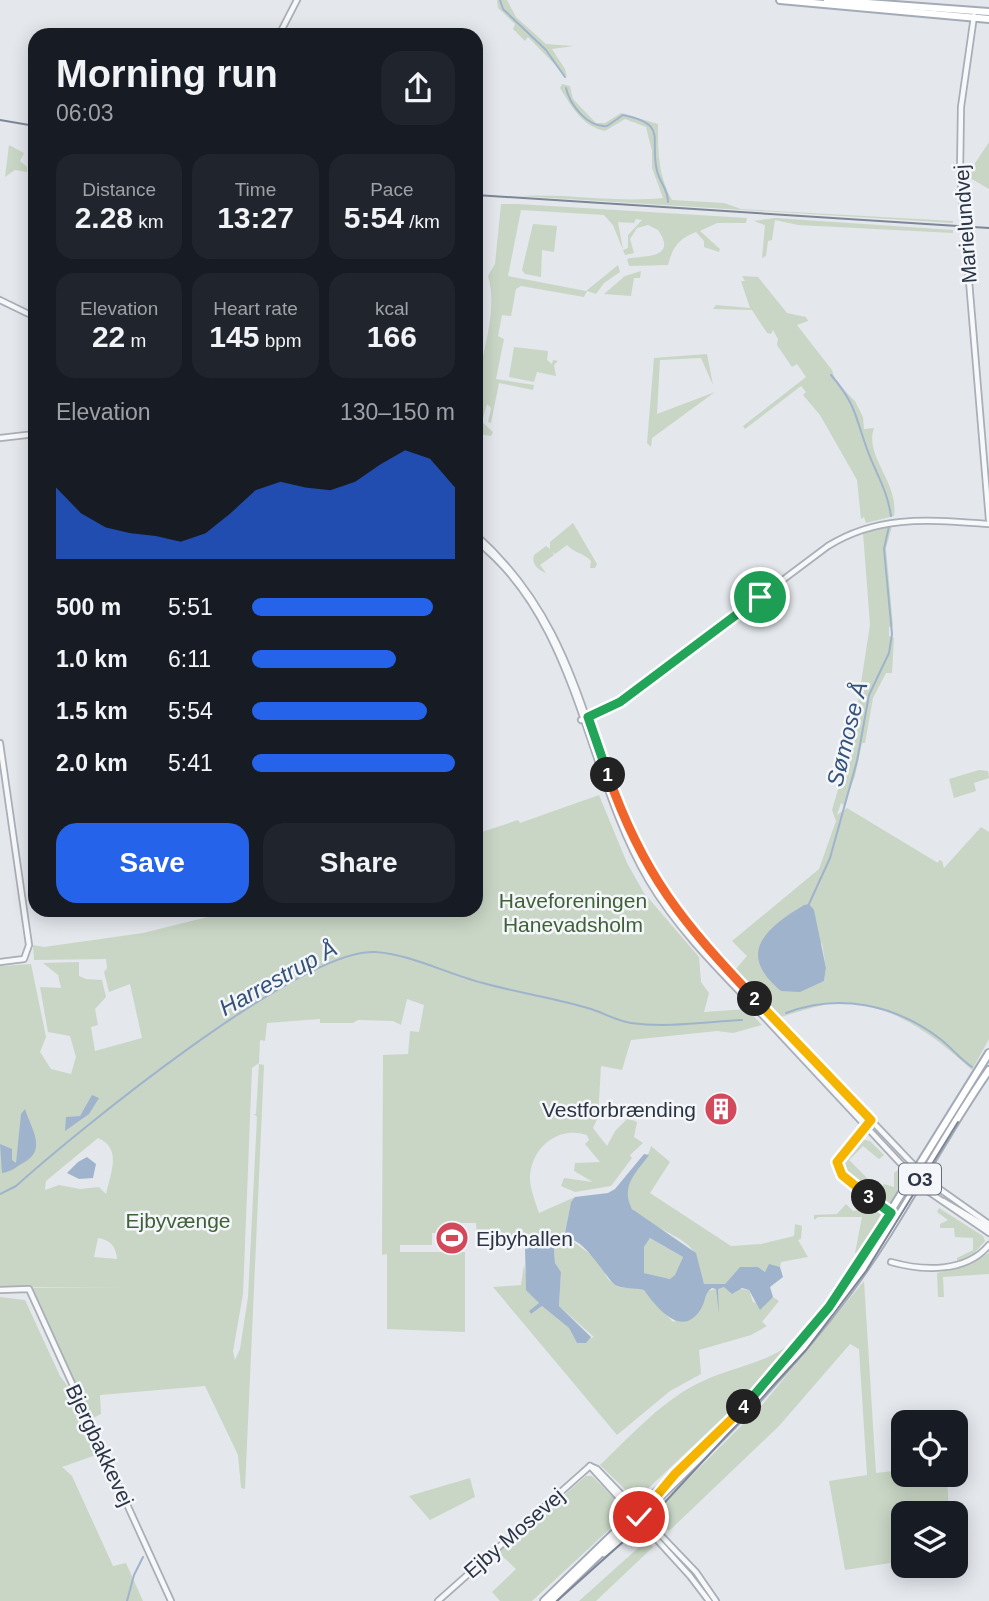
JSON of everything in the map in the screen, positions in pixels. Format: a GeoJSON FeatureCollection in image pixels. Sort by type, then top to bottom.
{"type":"FeatureCollection","features":[{"type":"Feature","properties":{"kind":"main road"},"geometry":{"type":"LineString","coordinates":[[780,0],[974,15],[989,12]]}},
{"type":"Feature","properties":{"kind":"main road"},"geometry":{"type":"LineString","coordinates":[[827,0],[974,15],[989,19]]}},
{"type":"Feature","properties":{"kind":"main road","name":"O3"},"geometry":{"type":"LineString","coordinates":[[544,1601],[638,1517],[675,1474],[743,1408],[794,1350],[847,1281],[989,1053]]}},
{"type":"Feature","properties":{"kind":"main road","name":"O3"},"geometry":{"type":"LineString","coordinates":[[551,1601],[597,1559],[776,1380],[842,1299],[986,1081],[989,1070]]}},
{"type":"Feature","properties":{"kind":"street"},"geometry":{"type":"LineString","coordinates":[[283,28],[297,0]]}},
{"type":"Feature","properties":{"kind":"street","name":"Marielundvej"},"geometry":{"type":"LineString","coordinates":[[974,15],[961,107],[960,173],[989,522]]}},
{"type":"Feature","properties":{"kind":"street"},"geometry":{"type":"LineString","coordinates":[[0,300],[28,314]]}},
{"type":"Feature","properties":{"kind":"street"},"geometry":{"type":"LineString","coordinates":[[0,438],[28,435]]}},
{"type":"Feature","properties":{"kind":"street"},"geometry":{"type":"LineString","coordinates":[[581,720],[631,694],[828,546],[850,533],[901,520],[989,522]]}},
{"type":"Feature","properties":{"kind":"street"},"geometry":{"type":"LineString","coordinates":[[483,542],[512,571],[546,620],[567,661],[634,839],[678,914],[906,1158],[934,1185],[989,1228]]}},
{"type":"Feature","properties":{"kind":"street"},"geometry":{"type":"LineString","coordinates":[[483,548],[509,573],[541,617],[562,663],[628,841],[657,894],[692,940],[902,1165],[929,1192],[989,1228]]}},
{"type":"Feature","properties":{"kind":"street"},"geometry":{"type":"LineString","coordinates":[[0,743],[29,945],[24,959],[0,962]]}},
{"type":"Feature","properties":{"kind":"street"},"geometry":{"type":"LineString","coordinates":[[871,1120],[838,1158],[837,1166],[842,1175],[891,1213]]}},
{"type":"Feature","properties":{"kind":"street"},"geometry":{"type":"LineString","coordinates":[[891,1262],[920,1268],[943,1268],[969,1260],[989,1245]]}},
{"type":"Feature","properties":{"kind":"street","name":"Bjergbakkevej"},"geometry":{"type":"LineString","coordinates":[[0,1290],[29,1289],[171,1601]]}},
{"type":"Feature","properties":{"kind":"street","name":"Ejby Mosevej"},"geometry":{"type":"LineString","coordinates":[[438,1601],[590,1466],[638,1517]]}},
{"type":"Feature","properties":{"kind":"street"},"geometry":{"type":"LineString","coordinates":[[638,1517],[709,1601]]}},
{"type":"Feature","properties":{"kind":"street"},"geometry":{"type":"LineString","coordinates":[[638,1517],[696,1572],[716,1601]]}},
{"type":"Feature","properties":{"kind":"green space"},"geometry":{"type":"Polygon","coordinates":[[[497,0],[507,0],[516,17],[546,44],[574,46],[552,49],[567,77],[528,37],[525,41],[513,29],[515,24],[498,8],[497,0]]]}},
{"type":"Feature","properties":{"kind":"green space"},"geometry":{"type":"Polygon","coordinates":[[[562,84],[570,86],[573,99],[596,123],[605,123],[621,113],[658,124],[660,163],[672,200],[724,203],[741,209],[953,223],[519,196],[663,198],[652,168],[652,151],[646,127],[625,119],[605,131],[597,129],[573,108],[560,88],[562,84]]]}},
{"type":"Feature","properties":{"kind":"green space"},"geometry":{"type":"Polygon","coordinates":[[[989,142],[989,189],[970,178],[970,171],[989,142]]]}},
{"type":"Feature","properties":{"kind":"green space"},"geometry":{"type":"Polygon","coordinates":[[[9,145],[24,153],[20,161],[27,167],[27,172],[15,170],[5,177],[9,145]]]}},
{"type":"Feature","properties":{"kind":"green space"},"geometry":{"type":"Polygon","coordinates":[[[501,204],[747,218],[746,223],[717,223],[700,231],[720,249],[719,252],[704,247],[704,241],[696,232],[677,244],[668,265],[629,266],[627,259],[660,252],[664,247],[658,230],[648,225],[637,228],[630,239],[634,253],[625,255],[623,250],[613,225],[604,215],[521,210],[508,276],[586,291],[618,265],[620,272],[604,283],[596,294],[587,291],[584,297],[521,286],[516,289],[511,316],[502,315],[498,336],[504,339],[496,379],[534,385],[533,390],[499,383],[491,423],[488,422],[491,408],[487,404],[483,418],[483,357],[490,320],[491,290],[488,276],[495,264],[501,204]],[[636,219],[634,223],[618,222],[623,250],[628,248],[628,235],[642,220],[636,219]]]}},
{"type":"Feature","properties":{"kind":"green space"},"geometry":{"type":"Polygon","coordinates":[[[775,218],[953,230],[953,233],[798,225],[775,220],[772,240],[768,241],[766,256],[762,258],[765,225],[754,221],[775,218]]]}},
{"type":"Feature","properties":{"kind":"green space"},"geometry":{"type":"Polygon","coordinates":[[[533,224],[557,226],[554,252],[542,250],[541,277],[525,274],[522,270],[533,224]]]}},
{"type":"Feature","properties":{"kind":"green space"},"geometry":{"type":"Polygon","coordinates":[[[641,271],[640,278],[634,278],[631,296],[604,294],[625,276],[641,271]]]}},
{"type":"Feature","properties":{"kind":"green space"},"geometry":{"type":"Polygon","coordinates":[[[742,276],[758,277],[787,313],[806,317],[808,321],[797,325],[832,370],[836,382],[855,401],[863,417],[864,429],[874,428],[874,449],[892,492],[894,516],[866,523],[864,517],[861,519],[857,480],[820,415],[803,395],[806,392],[801,386],[745,429],[743,426],[806,377],[797,364],[792,367],[777,345],[778,339],[773,330],[771,334],[767,333],[752,310],[713,309],[716,305],[750,308],[741,281],[745,281],[742,276]]]}},
{"type":"Feature","properties":{"kind":"green space"},"geometry":{"type":"Polygon","coordinates":[[[514,347],[548,351],[547,360],[552,364],[553,360],[558,361],[554,365],[556,376],[537,372],[534,382],[509,377],[514,347]]]}},
{"type":"Feature","properties":{"kind":"green space"},"geometry":{"type":"Polygon","coordinates":[[[707,354],[713,385],[701,358],[660,360],[657,414],[715,392],[652,438],[651,447],[647,443],[654,358],[707,354]]]}},
{"type":"Feature","properties":{"kind":"green space"},"geometry":{"type":"Polygon","coordinates":[[[483,423],[493,432],[491,436],[483,435],[483,423]]]}},
{"type":"Feature","properties":{"kind":"green space"},"geometry":{"type":"Polygon","coordinates":[[[573,523],[597,564],[595,568],[590,568],[591,561],[588,558],[567,545],[555,554],[553,552],[554,555],[540,565],[546,573],[540,570],[534,564],[534,555],[546,546],[550,549],[550,542],[573,523]]]}},
{"type":"Feature","properties":{"kind":"green space"},"geometry":{"type":"Polygon","coordinates":[[[892,526],[886,548],[893,626],[889,627],[889,636],[894,638],[892,673],[886,673],[873,698],[865,743],[862,743],[855,776],[844,805],[841,803],[837,815],[847,808],[938,863],[939,860],[942,861],[944,868],[981,827],[989,832],[989,1039],[972,1070],[914,1025],[880,1009],[836,1003],[781,1017],[735,970],[747,956],[732,941],[819,869],[836,821],[832,810],[844,769],[846,748],[849,748],[849,730],[854,728],[870,625],[863,533],[892,526]],[[822,943],[763,972],[782,991],[824,981],[826,968],[822,943]]]}},
{"type":"Feature","properties":{"kind":"green space"},"geometry":{"type":"Polygon","coordinates":[[[979,770],[988,771],[989,778],[974,783],[976,791],[954,798],[949,779],[979,770]]]}},
{"type":"Feature","properties":{"kind":"green space"},"geometry":{"type":"Polygon","coordinates":[[[599,795],[627,863],[644,893],[699,957],[701,982],[709,993],[704,1012],[747,1009],[762,1025],[733,1033],[717,1031],[631,1040],[622,1070],[601,1066],[598,1117],[593,1128],[607,1146],[615,1131],[628,1118],[637,1122],[634,1137],[643,1143],[630,1155],[632,1158],[611,1186],[575,1192],[561,1186],[564,1178],[593,1182],[574,1171],[575,1163],[600,1162],[585,1144],[589,1140],[587,1135],[576,1133],[555,1137],[539,1150],[534,1159],[530,1181],[539,1213],[575,1197],[571,1202],[565,1233],[529,1240],[525,1247],[478,1247],[476,1223],[450,1223],[450,1233],[432,1233],[432,1245],[400,1245],[400,1252],[465,1252],[465,1332],[387,1329],[387,1254],[382,1255],[383,1055],[408,1054],[410,1031],[419,1032],[424,1005],[407,999],[401,1025],[393,1021],[358,1020],[353,1023],[320,1023],[320,1019],[267,1023],[265,1041],[260,1040],[259,1063],[252,1068],[243,1294],[233,1351],[235,1360],[240,1349],[248,1297],[257,1117],[254,1114],[259,1064],[264,1065],[245,1489],[241,1488],[238,1455],[205,1386],[100,1395],[101,1414],[91,1419],[32,1288],[123,1288],[0,1287],[0,966],[31,964],[46,1037],[40,1052],[51,1069],[71,1074],[76,1057],[70,1036],[48,1032],[40,987],[61,988],[58,975],[43,963],[79,962],[79,976],[102,980],[106,997],[95,1009],[98,1025],[91,1027],[95,1051],[142,1038],[130,984],[109,992],[104,972],[107,968],[106,959],[34,960],[33,945],[44,947],[143,933],[208,917],[483,917],[483,832],[518,820],[520,823],[599,795]],[[98,1138],[46,1181],[45,1190],[59,1185],[80,1189],[99,1187],[106,1194],[113,1162],[110,1148],[98,1138]],[[98,1238],[94,1257],[117,1259],[112,1245],[98,1238]]]}},
{"type":"Feature","properties":{"kind":"green space"},"geometry":{"type":"Polygon","coordinates":[[[859,1139],[870,1141],[884,1155],[879,1159],[863,1146],[849,1160],[876,1187],[871,1194],[842,1166],[843,1158],[859,1139]]]}},
{"type":"Feature","properties":{"kind":"green space"},"geometry":{"type":"Polygon","coordinates":[[[651,1146],[670,1162],[650,1193],[731,1246],[761,1244],[794,1236],[795,1224],[802,1226],[801,1239],[798,1240],[808,1257],[781,1262],[780,1267],[775,1266],[765,1272],[758,1267],[740,1267],[725,1284],[704,1284],[691,1248],[640,1216],[632,1209],[627,1199],[628,1182],[651,1146]]]}},
{"type":"Feature","properties":{"kind":"green space"},"geometry":{"type":"Polygon","coordinates":[[[898,1170],[906,1179],[891,1204],[885,1204],[874,1197],[884,1184],[894,1187],[894,1173],[898,1170]]]}},
{"type":"Feature","properties":{"kind":"green space"},"geometry":{"type":"Polygon","coordinates":[[[870,1202],[881,1214],[860,1253],[855,1253],[862,1217],[818,1217],[814,1220],[814,1215],[837,1214],[846,1204],[853,1211],[864,1209],[870,1202]]]}},
{"type":"Feature","properties":{"kind":"green space"},"geometry":{"type":"Polygon","coordinates":[[[939,1208],[983,1236],[985,1241],[971,1257],[957,1262],[957,1258],[973,1250],[973,1238],[955,1237],[954,1228],[940,1228],[940,1224],[948,1220],[937,1212],[939,1208]]]}},
{"type":"Feature","properties":{"kind":"green space"},"geometry":{"type":"Polygon","coordinates":[[[650,1238],[683,1257],[675,1276],[670,1279],[644,1273],[644,1247],[650,1238]]]}},
{"type":"Feature","properties":{"kind":"green space"},"geometry":{"type":"Polygon","coordinates":[[[571,1240],[597,1259],[608,1279],[618,1287],[644,1290],[673,1322],[705,1299],[707,1291],[724,1287],[749,1290],[753,1302],[763,1305],[773,1297],[779,1301],[762,1322],[767,1326],[751,1335],[699,1350],[701,1374],[670,1391],[617,1435],[493,1287],[521,1285],[524,1265],[527,1280],[539,1304],[530,1311],[531,1314],[542,1306],[569,1328],[577,1343],[594,1337],[559,1306],[561,1272],[555,1263],[554,1250],[562,1241],[571,1240]]]}},
{"type":"Feature","properties":{"kind":"green space"},"geometry":{"type":"Polygon","coordinates":[[[989,1253],[989,1274],[943,1277],[944,1297],[938,1297],[937,1273],[964,1266],[989,1253]]]}},
{"type":"Feature","properties":{"kind":"green space"},"geometry":{"type":"Polygon","coordinates":[[[864,1281],[876,1473],[891,1471],[891,1487],[948,1487],[948,1501],[891,1501],[891,1563],[845,1570],[829,1481],[867,1475],[859,1349],[850,1344],[779,1426],[669,1531],[653,1514],[763,1404],[864,1281]]]}},
{"type":"Feature","properties":{"kind":"green space"},"geometry":{"type":"Polygon","coordinates":[[[0,1297],[25,1300],[60,1376],[74,1395],[69,1396],[96,1455],[62,1467],[72,1476],[113,1566],[126,1563],[143,1601],[0,1601],[0,1297]]]}},
{"type":"Feature","properties":{"kind":"green space"},"geometry":{"type":"Polygon","coordinates":[[[786,1347],[749,1393],[636,1500],[600,1465],[673,1398],[712,1377],[766,1358],[786,1347]]]}},
{"type":"Feature","properties":{"kind":"green space"},"geometry":{"type":"Polygon","coordinates":[[[586,1476],[592,1476],[628,1512],[532,1601],[500,1601],[492,1592],[516,1569],[498,1552],[586,1476]]]}},
{"type":"Feature","properties":{"kind":"green space"},"geometry":{"type":"Polygon","coordinates":[[[470,1478],[475,1497],[430,1520],[409,1496],[470,1478]]]}},
{"type":"Feature","properties":{"kind":"green space"},"geometry":{"type":"Polygon","coordinates":[[[647,1540],[653,1547],[596,1601],[579,1601],[647,1540]]]}},
{"type":"Feature","properties":{"kind":"water"},"geometry":{"type":"Polygon","coordinates":[[[809,904],[814,910],[826,968],[824,981],[800,992],[781,991],[767,977],[760,965],[758,953],[768,932],[809,904]]]}},
{"type":"Feature","properties":{"kind":"water"},"geometry":{"type":"Polygon","coordinates":[[[92,1095],[99,1098],[89,1114],[65,1131],[66,1117],[80,1116],[92,1095]]]}},
{"type":"Feature","properties":{"kind":"water"},"geometry":{"type":"Polygon","coordinates":[[[25,1109],[36,1139],[35,1152],[31,1158],[2,1173],[0,1144],[12,1149],[12,1160],[16,1163],[21,1114],[25,1109]]]}},
{"type":"Feature","properties":{"kind":"water"},"geometry":{"type":"Polygon","coordinates":[[[644,1154],[649,1155],[631,1180],[628,1193],[632,1209],[696,1253],[704,1284],[725,1284],[740,1267],[758,1267],[765,1272],[769,1264],[780,1267],[783,1277],[770,1287],[773,1297],[760,1310],[749,1290],[742,1288],[732,1294],[724,1287],[718,1289],[719,1314],[716,1289],[712,1288],[695,1317],[679,1321],[656,1306],[644,1290],[617,1286],[588,1252],[571,1239],[562,1241],[554,1250],[555,1263],[561,1272],[559,1306],[591,1337],[586,1343],[577,1343],[569,1328],[542,1306],[531,1314],[529,1311],[539,1303],[526,1290],[525,1247],[535,1237],[565,1233],[571,1202],[575,1197],[608,1193],[615,1189],[644,1154]],[[650,1238],[644,1247],[644,1273],[670,1279],[675,1275],[683,1257],[650,1238]]]}},
{"type":"Feature","properties":{"kind":"water"},"geometry":{"type":"Polygon","coordinates":[[[87,1157],[96,1164],[93,1178],[79,1179],[67,1173],[78,1162],[87,1157]]]}},
{"type":"Feature","properties":{"kind":"waterway","name":"Sømose Å"},"geometry":{"type":"LineString","coordinates":[[500,0],[503,9],[546,50],[565,77]]}},
{"type":"Feature","properties":{"kind":"waterway","name":"Sømose Å"},"geometry":{"type":"LineString","coordinates":[[566,88],[576,108],[593,123],[607,126],[623,115],[647,123],[652,128],[657,171],[668,202]]}},
{"type":"Feature","properties":{"kind":"waterway","name":"Sømose Å"},"geometry":{"type":"LineString","coordinates":[[831,375],[854,410],[891,516]]}},
{"type":"Feature","properties":{"kind":"waterway","name":"Sømose Å"},"geometry":{"type":"LineString","coordinates":[[809,904],[830,858],[857,761],[869,695],[889,653],[892,634],[884,549],[889,526]]}},
{"type":"Feature","properties":{"kind":"waterway","name":"Harrestrup Å"},"geometry":{"type":"LineString","coordinates":[[0,1194],[16,1186],[87,1126],[191,1047],[297,979],[342,958],[376,952],[390,954],[496,987],[578,1005],[631,1023],[672,1025],[742,1020]]}},
{"type":"Feature","properties":{"kind":"waterway","name":"Harrestrup Å"},"geometry":{"type":"LineString","coordinates":[[786,1013],[806,1007],[845,1003],[885,1010],[922,1026],[972,1067]]}},
{"type":"Feature","properties":{"kind":"waterway"},"geometry":{"type":"LineString","coordinates":[[127,1601],[134,1575],[143,1557]]}},
{"type":"Feature","properties":{"kind":"tram line"},"geometry":{"type":"LineString","coordinates":[[0,120],[28,125]]}},
{"type":"Feature","properties":{"kind":"tram line"},"geometry":{"type":"LineString","coordinates":[[483,195],[989,228]]}},
{"type":"Feature","properties":{"kind":"tram line"},"geometry":{"type":"LineString","coordinates":[[557,1601],[653,1515],[806,1350],[866,1271],[958,1122]]}},
{"type":"Feature","properties":{"kind":"place","name":"Vestforbrænding"},"geometry":{"type":"Point","coordinates":[721,1109]}},
{"type":"Feature","properties":{"kind":"place","name":"Ejbyhallen"},"geometry":{"type":"Point","coordinates":[452,1238]}},
{"type":"Feature","properties":{"kind":"route"},"geometry":{"type":"LineString","coordinates":[[639,1517],[675,1474],[772,1377],[829,1307],[891,1213],[842,1175],[837,1166],[838,1158],[871,1120],[696,937],[678,914],[646,865],[634,839],[588,717],[620,702],[760,597]]}},
{"type":"Feature","properties":{"kind":"park label","name":"Haveforeningen Hanevadsholm"},"geometry":{"type":"Point","coordinates":[573,912]}},
{"type":"Feature","properties":{"kind":"park label","name":"Ejbyvænge"},"geometry":{"type":"Point","coordinates":[178,1220]}}]}
